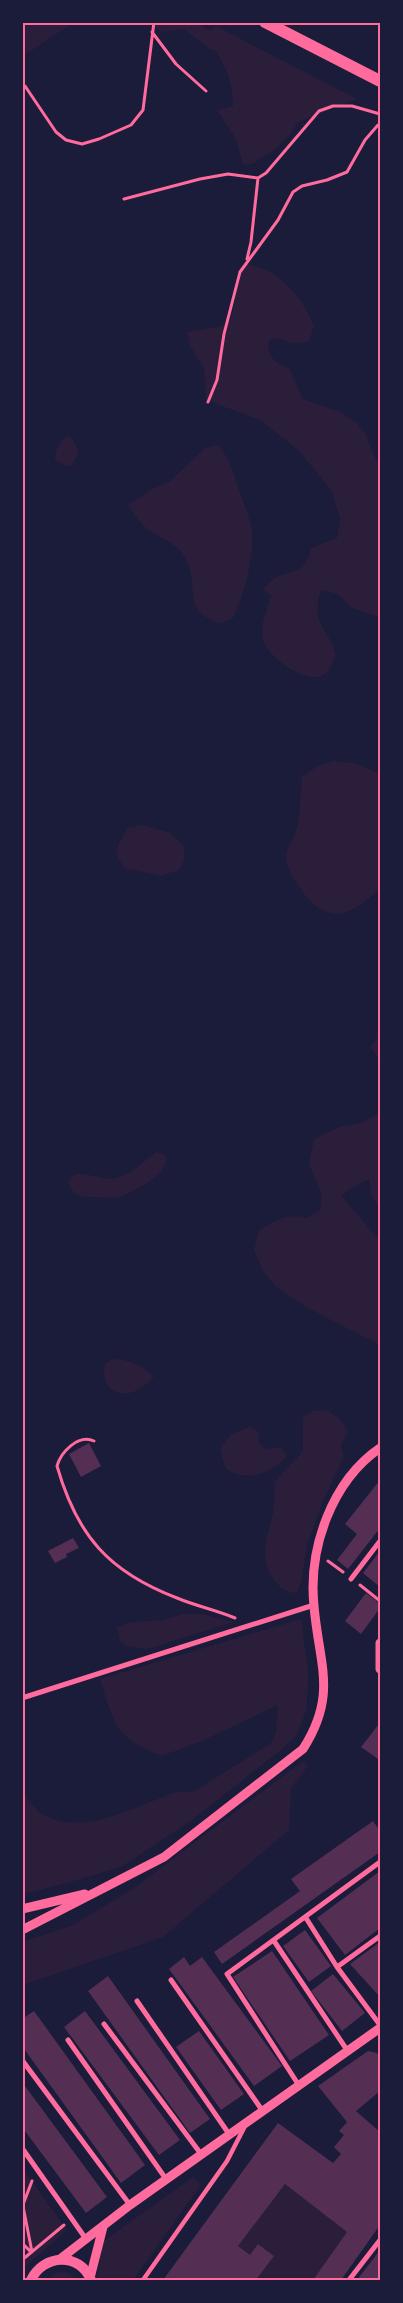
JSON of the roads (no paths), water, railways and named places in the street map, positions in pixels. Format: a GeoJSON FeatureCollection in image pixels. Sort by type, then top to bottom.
{"type":"FeatureCollection","features":[{"type":"Feature","properties":{"kind":"main road"},"geometry":{"type":"LineString","coordinates":[[265,22],[380,81]]}},
{"type":"Feature","properties":{"kind":"main road"},"geometry":{"type":"LineString","coordinates":[[31,2280],[41,2266],[50,2261],[60,2259],[78,2264],[90,2279]]}},
{"type":"Feature","properties":{"kind":"street"},"geometry":{"type":"LineString","coordinates":[[22,1930],[99,1890],[129,1877],[164,1857],[303,1749],[316,1729],[323,1708],[325,1685],[314,1604],[314,1577],[318,1548],[326,1517],[343,1487],[370,1455],[380,1448]]}},
{"type":"Feature","properties":{"kind":"street"},"geometry":{"type":"LineString","coordinates":[[352,1579],[380,1541]]}},
{"type":"Feature","properties":{"kind":"street"},"geometry":{"type":"LineString","coordinates":[[22,1698],[314,1604]]}},
{"type":"Feature","properties":{"kind":"street"},"geometry":{"type":"LineString","coordinates":[[380,1643],[380,1669]]}},
{"type":"Feature","properties":{"kind":"street"},"geometry":{"type":"LineString","coordinates":[[298,2084],[226,1974],[306,1918],[380,1862]]}},
{"type":"Feature","properties":{"kind":"street"},"geometry":{"type":"LineString","coordinates":[[25,1908],[99,1890]]}},
{"type":"Feature","properties":{"kind":"street"},"geometry":{"type":"LineString","coordinates":[[60,2259],[130,2205],[380,2026],[337,1967],[306,1918]]}},
{"type":"Feature","properties":{"kind":"street"},"geometry":{"type":"LineString","coordinates":[[337,1967],[380,1936]]}},
{"type":"Feature","properties":{"kind":"street"},"geometry":{"type":"LineString","coordinates":[[274,1941],[347,2050]]}},
{"type":"Feature","properties":{"kind":"street"},"geometry":{"type":"LineString","coordinates":[[171,1980],[262,2110]]}},
{"type":"Feature","properties":{"kind":"street"},"geometry":{"type":"LineString","coordinates":[[137,2001],[230,2134]]}},
{"type":"Feature","properties":{"kind":"street"},"geometry":{"type":"LineString","coordinates":[[104,2024],[201,2154]]}},
{"type":"Feature","properties":{"kind":"street"},"geometry":{"type":"LineString","coordinates":[[68,2040],[166,2179]]}},
{"type":"Feature","properties":{"kind":"street"},"geometry":{"type":"LineString","coordinates":[[22,2060],[130,2205]]}},
{"type":"Feature","properties":{"kind":"street"},"geometry":{"type":"LineString","coordinates":[[143,2280],[227,2161],[248,2120]]}},
{"type":"Feature","properties":{"kind":"street"},"geometry":{"type":"LineString","coordinates":[[22,2148],[86,2239]]}},
{"type":"Feature","properties":{"kind":"street"},"geometry":{"type":"LineString","coordinates":[[90,2279],[93,2259],[103,2226]]}},
{"type":"Feature","properties":{"kind":"street"},"geometry":{"type":"LineString","coordinates":[[350,2280],[380,2240]]}}]}
